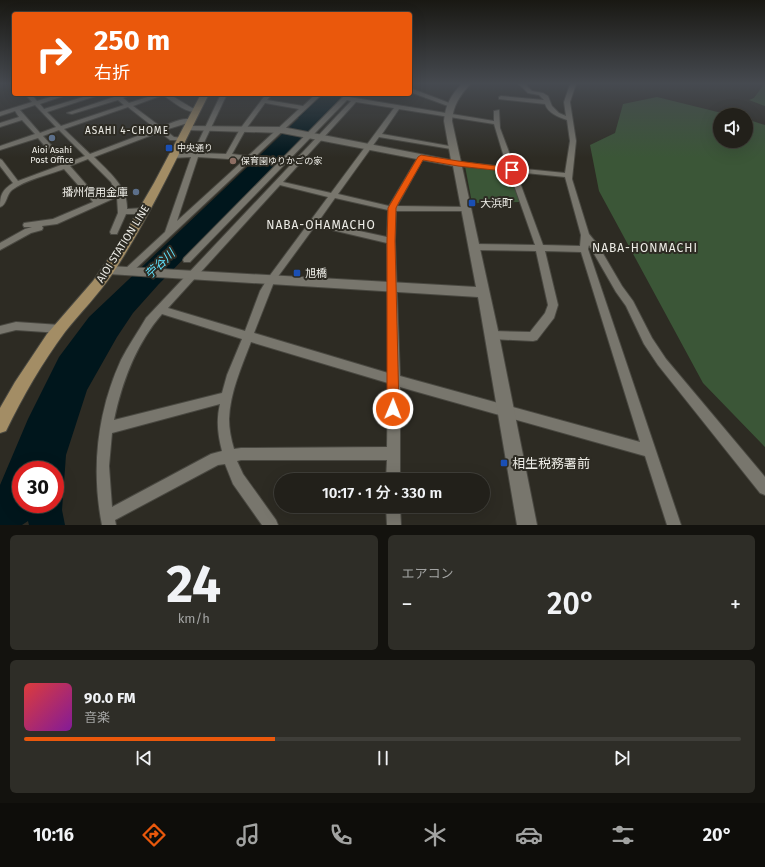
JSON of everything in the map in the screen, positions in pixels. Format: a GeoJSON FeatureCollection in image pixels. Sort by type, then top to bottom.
{"type":"FeatureCollection","features":[{"type":"Feature","properties":{"kind":"main road","name":"AIOI STATION LINE"},"geometry":{"type":"LineString","coordinates":[[1,420],[39,358],[60,328],[108,270],[144,211],[197,110]]}},
{"type":"Feature","properties":{"kind":"street"},"geometry":{"type":"LineString","coordinates":[[0,110],[14,108]]}},
{"type":"Feature","properties":{"kind":"street"},"geometry":{"type":"LineString","coordinates":[[0,114],[16,108]]}},
{"type":"Feature","properties":{"kind":"street"},"geometry":{"type":"LineString","coordinates":[[18,108],[98,203]]}},
{"type":"Feature","properties":{"kind":"street"},"geometry":{"type":"LineString","coordinates":[[41,108],[108,174],[119,191],[124,212],[114,232]]}},
{"type":"Feature","properties":{"kind":"street"},"geometry":{"type":"LineString","coordinates":[[43,111],[51,108]]}},
{"type":"Feature","properties":{"kind":"street"},"geometry":{"type":"LineString","coordinates":[[70,113],[82,108]]}},
{"type":"Feature","properties":{"kind":"street"},"geometry":{"type":"LineString","coordinates":[[0,148],[118,108]]}},
{"type":"Feature","properties":{"kind":"street"},"geometry":{"type":"LineString","coordinates":[[133,108],[172,139],[182,139]]}},
{"type":"Feature","properties":{"kind":"street"},"geometry":{"type":"LineString","coordinates":[[188,108],[197,110]]}},
{"type":"Feature","properties":{"kind":"street"},"geometry":{"type":"LineString","coordinates":[[168,234],[195,155],[217,108]]}},
{"type":"Feature","properties":{"kind":"street"},"geometry":{"type":"LineString","coordinates":[[228,156],[243,129],[258,108]]}},
{"type":"Feature","properties":{"kind":"street"},"geometry":{"type":"LineString","coordinates":[[131,271],[168,234],[303,108]]}},
{"type":"Feature","properties":{"kind":"street"},"geometry":{"type":"LineString","coordinates":[[187,260],[308,135],[337,108]]}},
{"type":"Feature","properties":{"kind":"street"},"geometry":{"type":"LineString","coordinates":[[342,108],[320,138],[150,322],[136,343],[123,369],[106,428],[102,471],[108,521],[216,459],[241,454],[393,454]]}},
{"type":"Feature","properties":{"kind":"street"},"geometry":{"type":"LineString","coordinates":[[271,525],[238,479],[229,456],[224,435],[223,418],[227,397],[248,336],[265,291],[271,280],[397,108]]}},
{"type":"Feature","properties":{"kind":"street"},"geometry":{"type":"LineString","coordinates":[[406,108],[496,123]]}},
{"type":"Feature","properties":{"kind":"street"},"geometry":{"type":"LineString","coordinates":[[449,108],[448,116],[492,335],[527,525]]}},
{"type":"Feature","properties":{"kind":"street"},"geometry":{"type":"LineString","coordinates":[[551,108],[557,114],[569,120]]}},
{"type":"Feature","properties":{"kind":"street"},"geometry":{"type":"LineString","coordinates":[[568,108],[573,145],[568,175],[585,236],[584,249],[674,525]]}},
{"type":"Feature","properties":{"kind":"street"},"geometry":{"type":"LineString","coordinates":[[492,335],[533,336],[550,315],[553,304],[540,248],[496,123],[497,111]]}},
{"type":"Feature","properties":{"kind":"street"},"geometry":{"type":"LineString","coordinates":[[0,125],[24,117]]}},
{"type":"Feature","properties":{"kind":"street"},"geometry":{"type":"LineString","coordinates":[[0,205],[7,190],[17,184],[184,121],[189,125],[207,128],[281,130],[458,164],[568,175]]}},
{"type":"Feature","properties":{"kind":"street"},"geometry":{"type":"LineString","coordinates":[[378,135],[455,150]]}},
{"type":"Feature","properties":{"kind":"street"},"geometry":{"type":"LineString","coordinates":[[173,156],[195,155],[250,158]]}},
{"type":"Feature","properties":{"kind":"street"},"geometry":{"type":"LineString","coordinates":[[393,473],[394,380],[391,241],[392,208],[421,157]]}},
{"type":"Feature","properties":{"kind":"street"},"geometry":{"type":"LineString","coordinates":[[0,161],[17,184]]}},
{"type":"Feature","properties":{"kind":"street"},"geometry":{"type":"LineString","coordinates":[[279,183],[392,208],[467,209]]}},
{"type":"Feature","properties":{"kind":"street"},"geometry":{"type":"LineString","coordinates":[[0,247],[28,231],[49,226],[54,222],[98,203],[119,191]]}},
{"type":"Feature","properties":{"kind":"street"},"geometry":{"type":"LineString","coordinates":[[124,212],[144,211]]}},
{"type":"Feature","properties":{"kind":"street"},"geometry":{"type":"LineString","coordinates":[[27,225],[54,222]]}},
{"type":"Feature","properties":{"kind":"street"},"geometry":{"type":"LineString","coordinates":[[313,223],[391,241]]}},
{"type":"Feature","properties":{"kind":"street"},"geometry":{"type":"LineString","coordinates":[[585,236],[595,246],[607,265],[619,289],[630,304],[648,340],[662,362],[765,488]]}},
{"type":"Feature","properties":{"kind":"street"},"geometry":{"type":"LineString","coordinates":[[474,247],[584,249]]}},
{"type":"Feature","properties":{"kind":"street"},"geometry":{"type":"LineString","coordinates":[[108,270],[392,288],[483,292]]}},
{"type":"Feature","properties":{"kind":"street"},"geometry":{"type":"LineString","coordinates":[[161,310],[505,412],[651,451]]}},
{"type":"Feature","properties":{"kind":"street"},"geometry":{"type":"LineString","coordinates":[[0,330],[16,326],[60,328]]}},
{"type":"Feature","properties":{"kind":"street"},"geometry":{"type":"LineString","coordinates":[[106,428],[227,397]]}},
{"type":"Feature","properties":{"kind":"street"},"geometry":{"type":"LineString","coordinates":[[393,513],[394,525]]}},
{"type":"Feature","properties":{"kind":"green space"},"geometry":{"type":"Polygon","coordinates":[[[622,108],[704,108],[713,111],[713,148],[753,148],[753,121],[765,125],[765,447],[703,383],[599,191],[590,145],[615,133],[622,108]]]}},
{"type":"Feature","properties":{"kind":"green space"},"geometry":{"type":"Polygon","coordinates":[[[465,166],[508,171],[511,175],[520,202],[472,203],[465,166]]]}},
{"type":"Feature","properties":{"kind":"water","name":"苧谷川"},"geometry":{"type":"Polygon","coordinates":[[[306,108],[331,108],[158,285],[133,313],[117,337],[87,390],[66,455],[64,482],[64,461],[12,461],[12,513],[63,513],[65,525],[29,525],[28,521],[22,525],[0,525],[0,485],[28,419],[59,357],[89,317],[299,118],[297,117],[306,108]]]}},
{"type":"Feature","properties":{"kind":"place","name":"Aioi Asahi Post Office"},"geometry":{"type":"Point","coordinates":[52,138]}},
{"type":"Feature","properties":{"kind":"place","name":"中央通り"},"geometry":{"type":"Point","coordinates":[169,148]}},
{"type":"Feature","properties":{"kind":"place","name":"保育園ゆりかごの家"},"geometry":{"type":"Point","coordinates":[233,161]}},
{"type":"Feature","properties":{"kind":"place","name":"播州信用金庫"},"geometry":{"type":"Point","coordinates":[136,192]}},
{"type":"Feature","properties":{"kind":"place","name":"大浜町"},"geometry":{"type":"Point","coordinates":[472,203]}},
{"type":"Feature","properties":{"kind":"place","name":"旭橋"},"geometry":{"type":"Point","coordinates":[297,273]}},
{"type":"Feature","properties":{"kind":"place","name":"相生税務署前"},"geometry":{"type":"Point","coordinates":[504,463]}},
{"type":"Feature","properties":{"kind":"district","name":"ASAHI 4-CHOME"},"geometry":{"type":"Point","coordinates":[127,131]}},
{"type":"Feature","properties":{"kind":"district","name":"NABA-OHAMACHO"},"geometry":{"type":"Point","coordinates":[321,225]}},
{"type":"Feature","properties":{"kind":"district","name":"NABA-HONMACHI"},"geometry":{"type":"Point","coordinates":[645,248]}},
{"type":"Feature","properties":{"kind":"route"},"geometry":{"type":"LineString","coordinates":[[393,409],[392,208],[421,157],[458,164],[512,170]]}}]}
